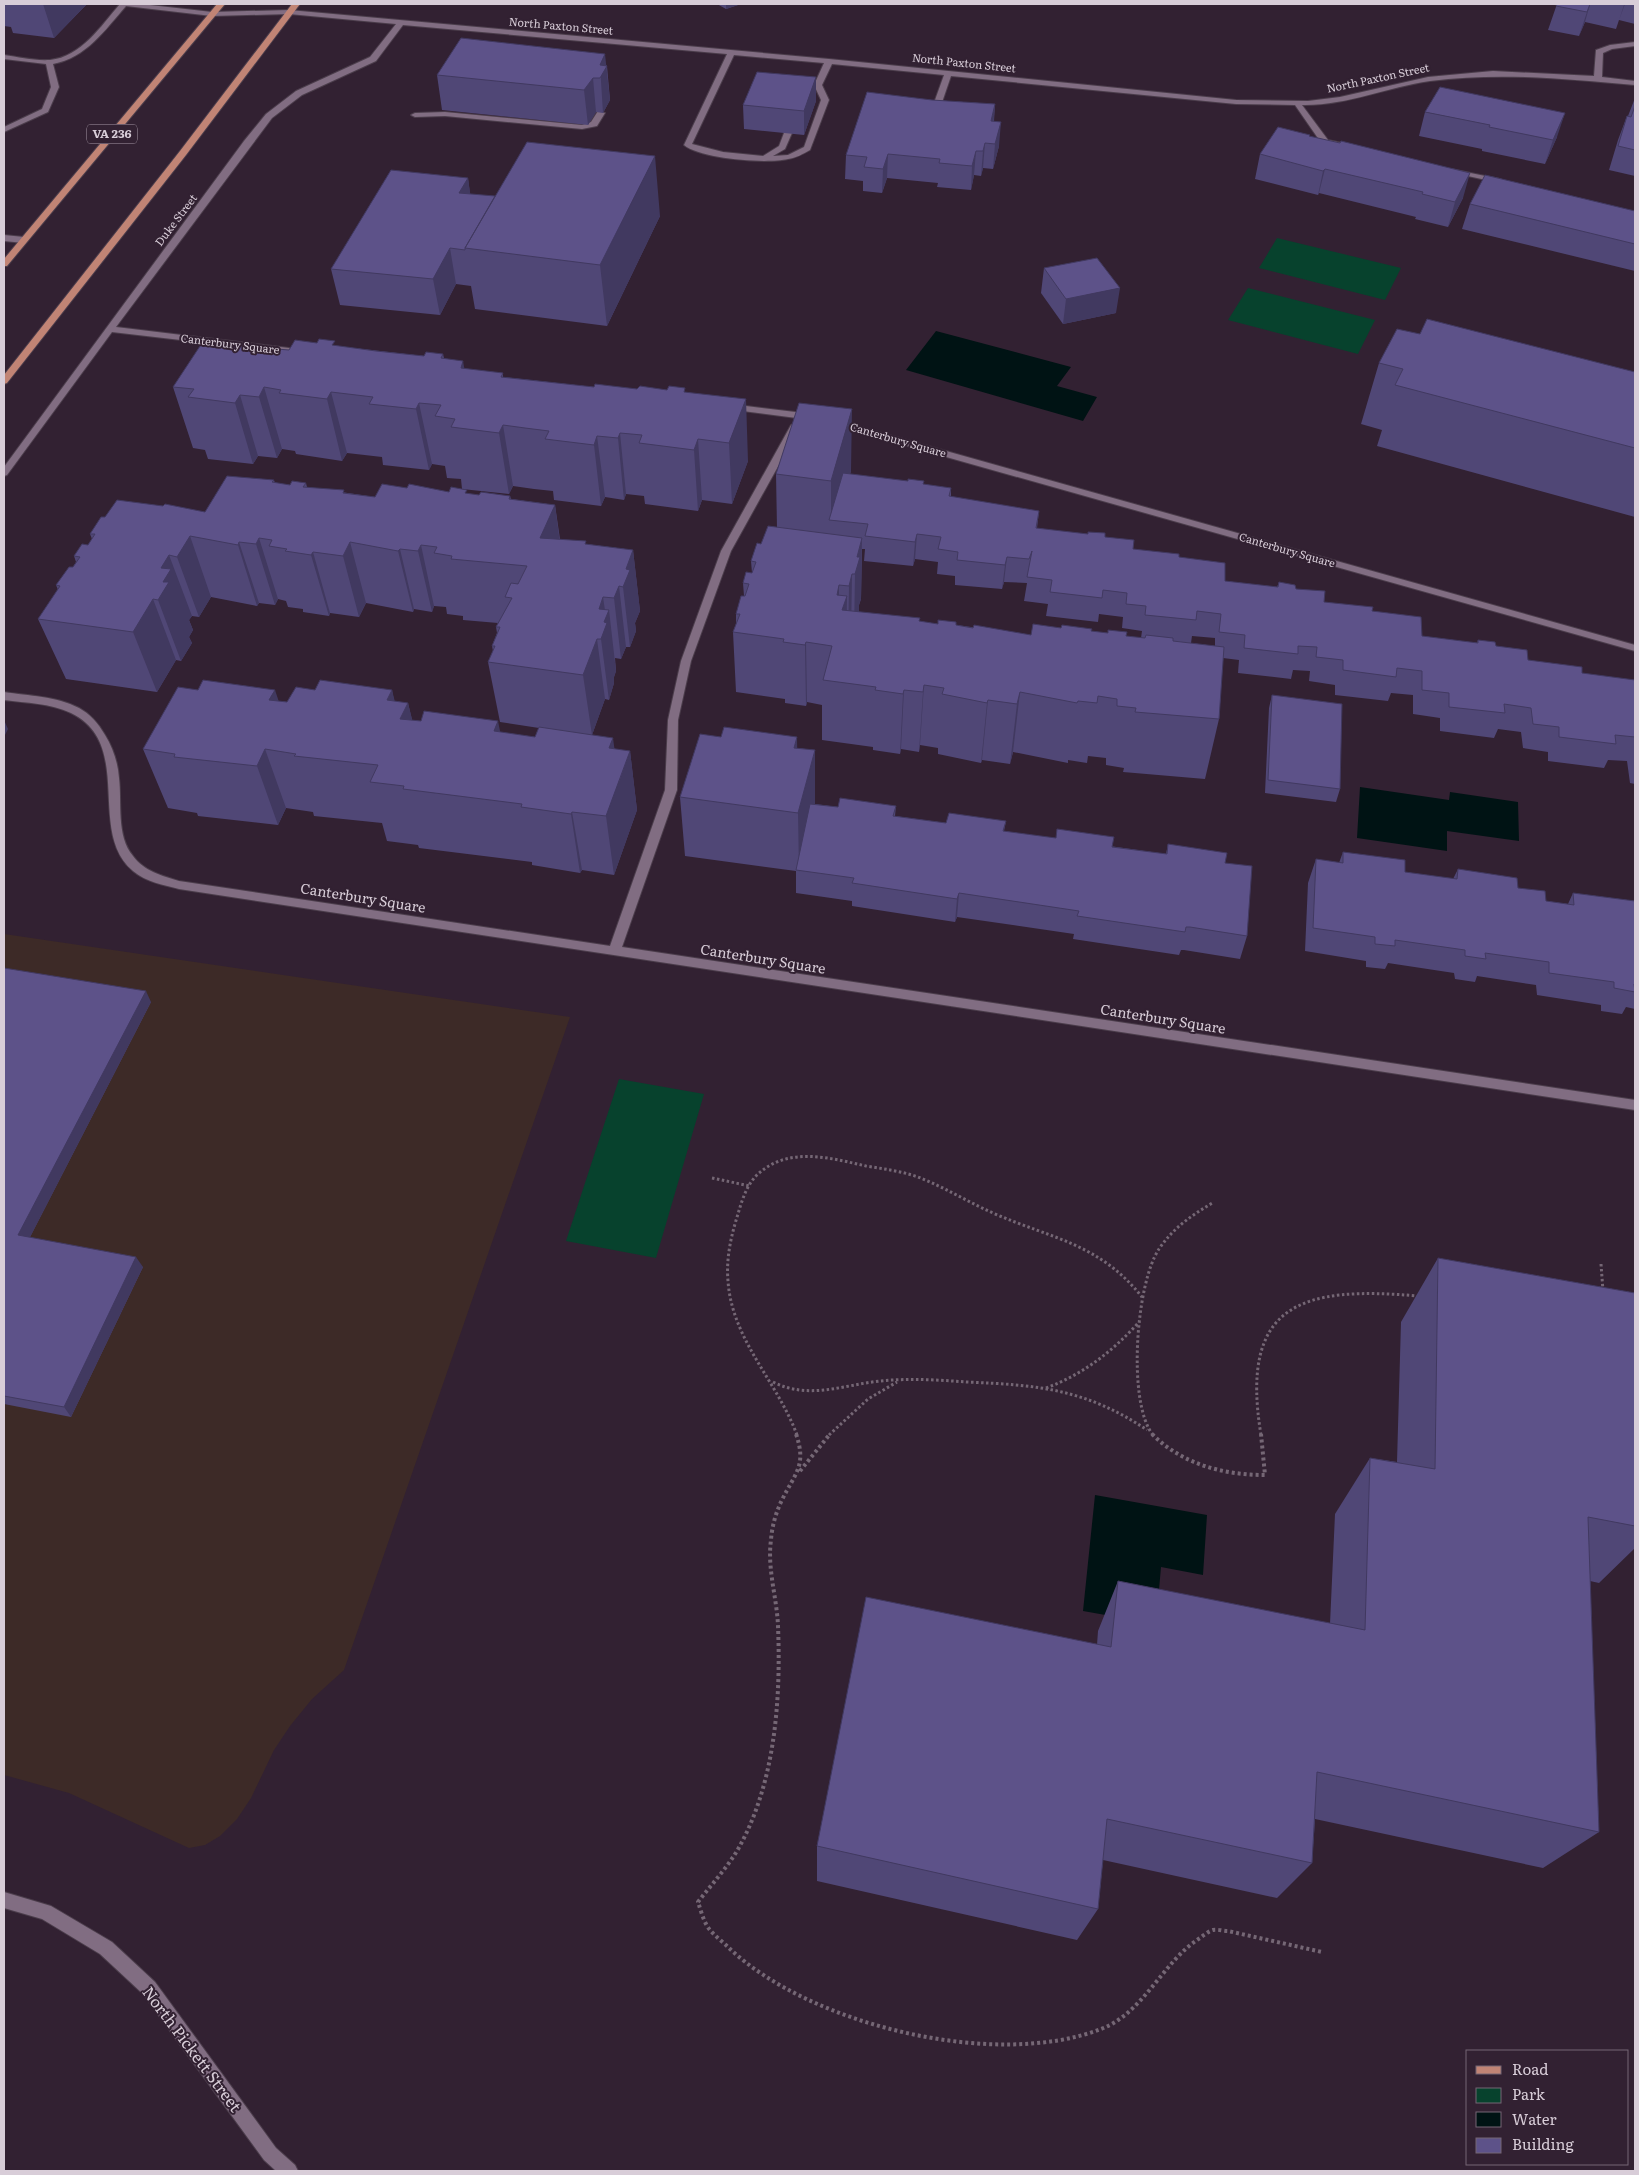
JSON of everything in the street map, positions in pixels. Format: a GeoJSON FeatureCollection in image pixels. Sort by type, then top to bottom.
{"type":"FeatureCollection","features":[{"type":"Feature","properties":{"kind":"main road","name":"VA 236"},"geometry":{"type":"LineString","coordinates":[[4,264],[221,4]]}},
{"type":"Feature","properties":{"kind":"main road"},"geometry":{"type":"LineString","coordinates":[[4,381],[183,153],[296,4]]}},
{"type":"Feature","properties":{"kind":"street","name":"North Paxton Street"},"geometry":{"type":"LineString","coordinates":[[124,4],[212,14],[289,12],[829,61],[1236,102],[1297,103],[1340,99],[1419,81],[1456,76],[1533,74],[1598,78],[1635,84]]}},
{"type":"Feature","properties":{"kind":"street"},"geometry":{"type":"LineString","coordinates":[[4,57],[49,62],[66,59],[92,40],[124,4]]}},
{"type":"Feature","properties":{"kind":"street","name":"North Paxton Street"},"geometry":{"type":"LineString","coordinates":[[264,4],[289,12]]}},
{"type":"Feature","properties":{"kind":"street","name":"Duke Street"},"geometry":{"type":"LineString","coordinates":[[4,473],[247,143],[270,116],[288,101],[313,85],[373,59],[401,22]]}},
{"type":"Feature","properties":{"kind":"street"},"geometry":{"type":"LineString","coordinates":[[1598,78],[1599,52],[1610,47],[1635,44]]}},
{"type":"Feature","properties":{"kind":"street"},"geometry":{"type":"LineString","coordinates":[[732,52],[688,145],[700,151],[764,158],[790,157],[807,148],[825,100],[816,87],[829,61]]}},
{"type":"Feature","properties":{"kind":"street"},"geometry":{"type":"LineString","coordinates":[[4,130],[45,110],[55,87],[49,62]]}},
{"type":"Feature","properties":{"kind":"street"},"geometry":{"type":"LineString","coordinates":[[930,124],[948,73]]}},
{"type":"Feature","properties":{"kind":"street"},"geometry":{"type":"LineString","coordinates":[[1297,103],[1325,142],[1344,146]]}},
{"type":"Feature","properties":{"kind":"street"},"geometry":{"type":"LineString","coordinates":[[415,115],[445,114],[582,127],[594,124],[601,113]]}},
{"type":"Feature","properties":{"kind":"street"},"geometry":{"type":"LineString","coordinates":[[764,158],[782,147],[788,133]]}},
{"type":"Feature","properties":{"kind":"street"},"geometry":{"type":"LineString","coordinates":[[1441,168],[1509,183]]}},
{"type":"Feature","properties":{"kind":"street"},"geometry":{"type":"LineString","coordinates":[[4,238],[24,240]]}},
{"type":"Feature","properties":{"kind":"street","name":"Canterbury Square"},"geometry":{"type":"LineString","coordinates":[[110,329],[297,352]]}},
{"type":"Feature","properties":{"kind":"street","name":"Canterbury Square"},"geometry":{"type":"LineString","coordinates":[[722,406],[832,422],[1635,648]]}},
{"type":"Feature","properties":{"kind":"street"},"geometry":{"type":"LineString","coordinates":[[614,952],[671,790],[673,720],[686,661],[726,551],[800,416]]}},
{"type":"Feature","properties":{"kind":"street","name":"Canterbury Square"},"geometry":{"type":"LineString","coordinates":[[4,696],[58,704],[84,716],[98,731],[112,765],[114,817],[125,855],[137,868],[151,877],[180,885],[1635,1105]]}},
{"type":"Feature","properties":{"kind":"street","name":"North Pickett Street"},"geometry":{"type":"LineString","coordinates":[[4,1900],[45,1912],[98,1944],[149,1988],[270,2154],[289,2171]]}},
{"type":"Feature","properties":{"kind":"path"},"geometry":{"type":"LineString","coordinates":[[800,1472],[801,1461],[794,1426],[773,1382],[753,1356],[734,1317],[727,1276],[730,1235],[750,1186],[758,1173],[781,1160],[797,1155],[829,1157],[914,1176],[1006,1219],[1086,1248],[1118,1268],[1142,1297]]}},
{"type":"Feature","properties":{"kind":"path"},"geometry":{"type":"LineString","coordinates":[[712,1178],[750,1186]]}},
{"type":"Feature","properties":{"kind":"path"},"geometry":{"type":"LineString","coordinates":[[1214,1202],[1191,1213],[1168,1238],[1149,1265],[1142,1297],[1140,1321],[1140,1397],[1142,1415],[1147,1427],[1157,1439],[1174,1451],[1205,1466],[1229,1474],[1265,1475],[1256,1391],[1264,1345],[1270,1328],[1289,1310],[1333,1296],[1384,1292],[1420,1296]]}},
{"type":"Feature","properties":{"kind":"path"},"geometry":{"type":"LineString","coordinates":[[1601,1264],[1604,1301]]}},
{"type":"Feature","properties":{"kind":"path"},"geometry":{"type":"LineString","coordinates":[[1043,1388],[1074,1376],[1129,1334],[1140,1321]]}},
{"type":"Feature","properties":{"kind":"path"},"geometry":{"type":"LineString","coordinates":[[773,1382],[789,1390],[807,1392],[826,1391],[864,1383],[898,1381],[971,1382],[1062,1390],[1104,1405],[1125,1415],[1152,1433]]}},
{"type":"Feature","properties":{"kind":"path"},"geometry":{"type":"LineString","coordinates":[[898,1381],[870,1395],[834,1429],[800,1472],[783,1498],[774,1521],[770,1548],[778,1621],[779,1682],[773,1742],[758,1800],[740,1845],[698,1902],[709,1929],[746,1964],[797,1996],[851,2017],[924,2037],[997,2045],[1052,2041],[1102,2029],[1127,2013],[1187,1946],[1212,1930],[1228,1931],[1322,1952]]}},
{"type":"Feature","properties":{"kind":"shaded area"},"geometry":{"type":"Polygon","coordinates":[[[4,934],[570,1017],[344,1670],[312,1699],[290,1726],[274,1750],[251,1798],[237,1819],[220,1836],[205,1845],[189,1848],[69,1793],[4,1775],[4,934]]]}},
{"type":"Feature","properties":{"kind":"green space"},"geometry":{"type":"Polygon","coordinates":[[[1277,238],[1401,268],[1385,300],[1259,268],[1277,238]]]}},
{"type":"Feature","properties":{"kind":"green space"},"geometry":{"type":"Polygon","coordinates":[[[1248,288],[1375,320],[1358,354],[1228,320],[1248,288]]]}},
{"type":"Feature","properties":{"kind":"green space"},"geometry":{"type":"Polygon","coordinates":[[[619,1079],[704,1094],[656,1258],[566,1241],[619,1079]]]}},
{"type":"Feature","properties":{"kind":"water"},"geometry":{"type":"Polygon","coordinates":[[[936,331],[1071,367],[1057,386],[1097,397],[1083,421],[906,370],[936,331]]]}},
{"type":"Feature","properties":{"kind":"water"},"geometry":{"type":"Polygon","coordinates":[[[1360,787],[1449,800],[1450,792],[1518,802],[1519,841],[1447,831],[1447,851],[1357,838],[1360,787]]]}},
{"type":"Feature","properties":{"kind":"water"},"geometry":{"type":"Polygon","coordinates":[[[1095,1495],[1207,1515],[1203,1575],[1161,1567],[1156,1624],[1083,1611],[1095,1495]]]}},
{"type":"Feature","properties":{"kind":"building"},"geometry":{"type":"Polygon","coordinates":[[[1557,4],[1590,4],[1587,12],[1556,6],[1557,4]]]}},
{"type":"Feature","properties":{"kind":"building"},"geometry":{"type":"Polygon","coordinates":[[[461,38],[605,54],[600,65],[607,66],[600,78],[593,78],[584,90],[437,75],[461,38]]]}},
{"type":"Feature","properties":{"kind":"building"},"geometry":{"type":"Polygon","coordinates":[[[757,72],[816,77],[804,111],[743,105],[757,72]]]}},
{"type":"Feature","properties":{"kind":"building"},"geometry":{"type":"Polygon","coordinates":[[[1440,87],[1565,113],[1553,140],[1489,127],[1490,125],[1425,112],[1440,87]]]}},
{"type":"Feature","properties":{"kind":"building"},"geometry":{"type":"Polygon","coordinates":[[[867,92],[932,100],[995,104],[991,121],[1001,122],[995,144],[985,143],[983,151],[976,151],[972,166],[939,163],[940,159],[888,154],[883,169],[864,167],[867,157],[846,155],[867,92]]]}},
{"type":"Feature","properties":{"kind":"building"},"geometry":{"type":"Polygon","coordinates":[[[1635,106],[1635,150],[1618,146],[1627,116],[1631,117],[1635,106]]]}},
{"type":"Feature","properties":{"kind":"building"},"geometry":{"type":"Polygon","coordinates":[[[1278,127],[1309,136],[1340,143],[1341,141],[1470,173],[1455,202],[1422,194],[1423,192],[1325,169],[1323,171],[1260,154],[1278,127]]]}},
{"type":"Feature","properties":{"kind":"building"},"geometry":{"type":"Polygon","coordinates":[[[527,142],[655,156],[600,265],[465,248],[527,142]]]}},
{"type":"Feature","properties":{"kind":"building"},"geometry":{"type":"Polygon","coordinates":[[[391,170],[468,178],[459,193],[495,196],[465,250],[450,248],[433,279],[331,269],[391,170]]]}},
{"type":"Feature","properties":{"kind":"building"},"geometry":{"type":"Polygon","coordinates":[[[1485,175],[1635,211],[1635,244],[1470,204],[1485,175]]]}},
{"type":"Feature","properties":{"kind":"building"},"geometry":{"type":"Polygon","coordinates":[[[1097,258],[1120,288],[1066,299],[1044,268],[1097,258]]]}},
{"type":"Feature","properties":{"kind":"building"},"geometry":{"type":"Polygon","coordinates":[[[1427,319],[1635,372],[1635,448],[1395,385],[1403,369],[1379,363],[1397,329],[1420,334],[1427,319]]]}},
{"type":"Feature","properties":{"kind":"building"},"geometry":{"type":"Polygon","coordinates":[[[319,339],[335,341],[332,345],[376,351],[424,356],[426,352],[443,354],[441,358],[463,361],[461,368],[503,373],[501,377],[594,387],[595,384],[637,389],[640,386],[667,390],[669,386],[685,388],[684,392],[746,399],[729,443],[698,439],[694,450],[639,443],[642,435],[620,433],[618,438],[597,436],[594,445],[545,439],[549,431],[503,425],[499,433],[451,427],[455,419],[435,416],[441,405],[419,403],[416,409],[369,404],[373,397],[331,392],[327,399],[279,393],[281,390],[264,387],[259,397],[240,395],[235,403],[188,397],[194,389],[173,387],[202,343],[289,350],[295,340],[317,343],[319,339]]]}},
{"type":"Feature","properties":{"kind":"building"},"geometry":{"type":"Polygon","coordinates":[[[799,403],[852,409],[831,481],[776,474],[799,403]]]}},
{"type":"Feature","properties":{"kind":"building"},"geometry":{"type":"Polygon","coordinates":[[[843,473],[908,481],[908,479],[924,481],[923,484],[951,488],[949,496],[1039,511],[1036,528],[1088,534],[1088,532],[1105,533],[1105,537],[1134,540],[1133,549],[1179,554],[1179,557],[1225,563],[1225,581],[1278,587],[1279,582],[1295,585],[1296,589],[1325,591],[1324,602],[1373,607],[1372,611],[1421,617],[1422,636],[1478,643],[1478,640],[1495,642],[1496,646],[1527,650],[1528,660],[1582,667],[1582,673],[1635,680],[1635,737],[1615,735],[1616,744],[1559,737],[1559,727],[1533,724],[1531,708],[1504,704],[1505,713],[1449,707],[1449,693],[1422,690],[1422,671],[1397,668],[1396,677],[1343,670],[1343,660],[1316,657],[1317,647],[1298,646],[1298,654],[1244,648],[1245,635],[1219,632],[1221,614],[1197,611],[1196,620],[1145,615],[1146,606],[1126,604],[1127,593],[1103,590],[1102,598],[1050,592],[1052,580],[1027,577],[1032,551],[1029,559],[1007,557],[1005,565],[957,560],[958,552],[938,549],[941,537],[917,534],[915,542],[865,536],[868,524],[829,520],[843,473]]]}},
{"type":"Feature","properties":{"kind":"building"},"geometry":{"type":"Polygon","coordinates":[[[227,476],[274,480],[272,482],[290,485],[292,481],[306,483],[303,487],[344,490],[343,493],[375,497],[382,484],[407,488],[409,484],[449,492],[451,487],[467,490],[465,493],[479,495],[481,492],[510,496],[509,499],[555,505],[540,538],[586,541],[585,544],[633,550],[626,569],[630,570],[623,587],[619,586],[614,598],[603,597],[599,609],[609,610],[604,622],[607,623],[601,639],[597,639],[583,675],[488,662],[500,627],[496,627],[512,598],[505,597],[511,583],[518,584],[527,566],[451,559],[452,556],[434,553],[437,547],[421,545],[418,551],[400,549],[398,551],[350,542],[343,556],[313,552],[311,555],[285,551],[287,549],[269,546],[272,540],[259,538],[256,544],[239,542],[238,545],[190,536],[177,557],[169,555],[161,568],[171,569],[163,582],[169,582],[158,600],[153,599],[133,632],[38,619],[60,586],[56,585],[69,567],[73,567],[80,557],[74,556],[82,544],[88,545],[95,534],[90,534],[101,517],[105,517],[117,500],[163,506],[165,504],[205,512],[227,476]]]}},
{"type":"Feature","properties":{"kind":"building"},"geometry":{"type":"Polygon","coordinates":[[[768,526],[862,538],[857,557],[860,557],[855,574],[852,574],[849,586],[839,585],[837,595],[847,596],[842,610],[920,618],[919,621],[938,624],[938,620],[956,622],[956,625],[973,628],[974,625],[1031,635],[1033,624],[1061,628],[1062,625],[1108,633],[1108,630],[1127,632],[1126,636],[1145,638],[1146,635],[1173,638],[1173,641],[1224,647],[1219,719],[1135,712],[1136,708],[1117,706],[1117,699],[1098,696],[1097,703],[1078,701],[1077,703],[1020,692],[1017,704],[988,700],[987,703],[942,694],[944,688],[924,685],[923,692],[904,690],[903,694],[875,690],[876,687],[823,680],[832,646],[806,642],[805,645],[783,642],[784,639],[733,632],[740,614],[736,614],[741,596],[745,596],[749,584],[743,583],[746,572],[752,573],[756,562],[751,561],[757,543],[761,544],[768,526]]]}},
{"type":"Feature","properties":{"kind":"building"},"geometry":{"type":"Polygon","coordinates":[[[203,680],[275,690],[269,700],[287,702],[296,687],[315,690],[320,680],[392,690],[387,700],[408,703],[400,719],[421,721],[424,711],[498,721],[494,731],[535,737],[539,727],[613,738],[609,748],[630,751],[606,816],[572,812],[571,814],[521,807],[522,804],[403,789],[404,786],[370,782],[378,765],[294,756],[296,754],[265,749],[257,766],[174,757],[175,754],[143,749],[178,687],[198,690],[203,680]]]}},
{"type":"Feature","properties":{"kind":"building"},"geometry":{"type":"Polygon","coordinates":[[[1272,695],[1342,704],[1340,789],[1268,780],[1272,695]]]}},
{"type":"Feature","properties":{"kind":"building"},"geometry":{"type":"Polygon","coordinates":[[[724,727],[797,737],[794,748],[815,750],[798,813],[680,797],[700,734],[721,737],[724,727]]]}},
{"type":"Feature","properties":{"kind":"building"},"geometry":{"type":"Polygon","coordinates":[[[840,798],[896,806],[893,816],[946,823],[949,813],[1006,821],[1003,831],[1056,838],[1057,829],[1114,837],[1112,847],[1167,854],[1168,844],[1227,853],[1225,863],[1252,866],[1247,936],[1190,927],[1186,927],[1185,932],[1077,916],[1079,911],[959,893],[957,899],[852,883],[854,878],[796,870],[810,804],[838,807],[840,798]]]}},
{"type":"Feature","properties":{"kind":"building"},"geometry":{"type":"Polygon","coordinates":[[[1343,852],[1405,860],[1405,872],[1457,879],[1458,869],[1517,878],[1518,888],[1545,891],[1546,901],[1574,905],[1573,893],[1635,901],[1635,992],[1614,988],[1614,982],[1549,973],[1549,962],[1485,953],[1486,959],[1465,956],[1465,950],[1395,940],[1395,946],[1375,944],[1375,937],[1313,928],[1316,859],[1343,863],[1343,852]]]}},
{"type":"Feature","properties":{"kind":"building"},"geometry":{"type":"Polygon","coordinates":[[[4,968],[146,991],[18,1235],[136,1257],[64,1407],[4,1396],[4,968]]]}},
{"type":"Feature","properties":{"kind":"building"},"geometry":{"type":"Polygon","coordinates":[[[1438,1258],[1635,1293],[1635,1526],[1588,1517],[1599,1832],[1317,1772],[1312,1863],[1107,1819],[1098,1909],[817,1846],[866,1597],[1111,1647],[1118,1581],[1365,1630],[1370,1458],[1435,1469],[1438,1258]]]}}]}
